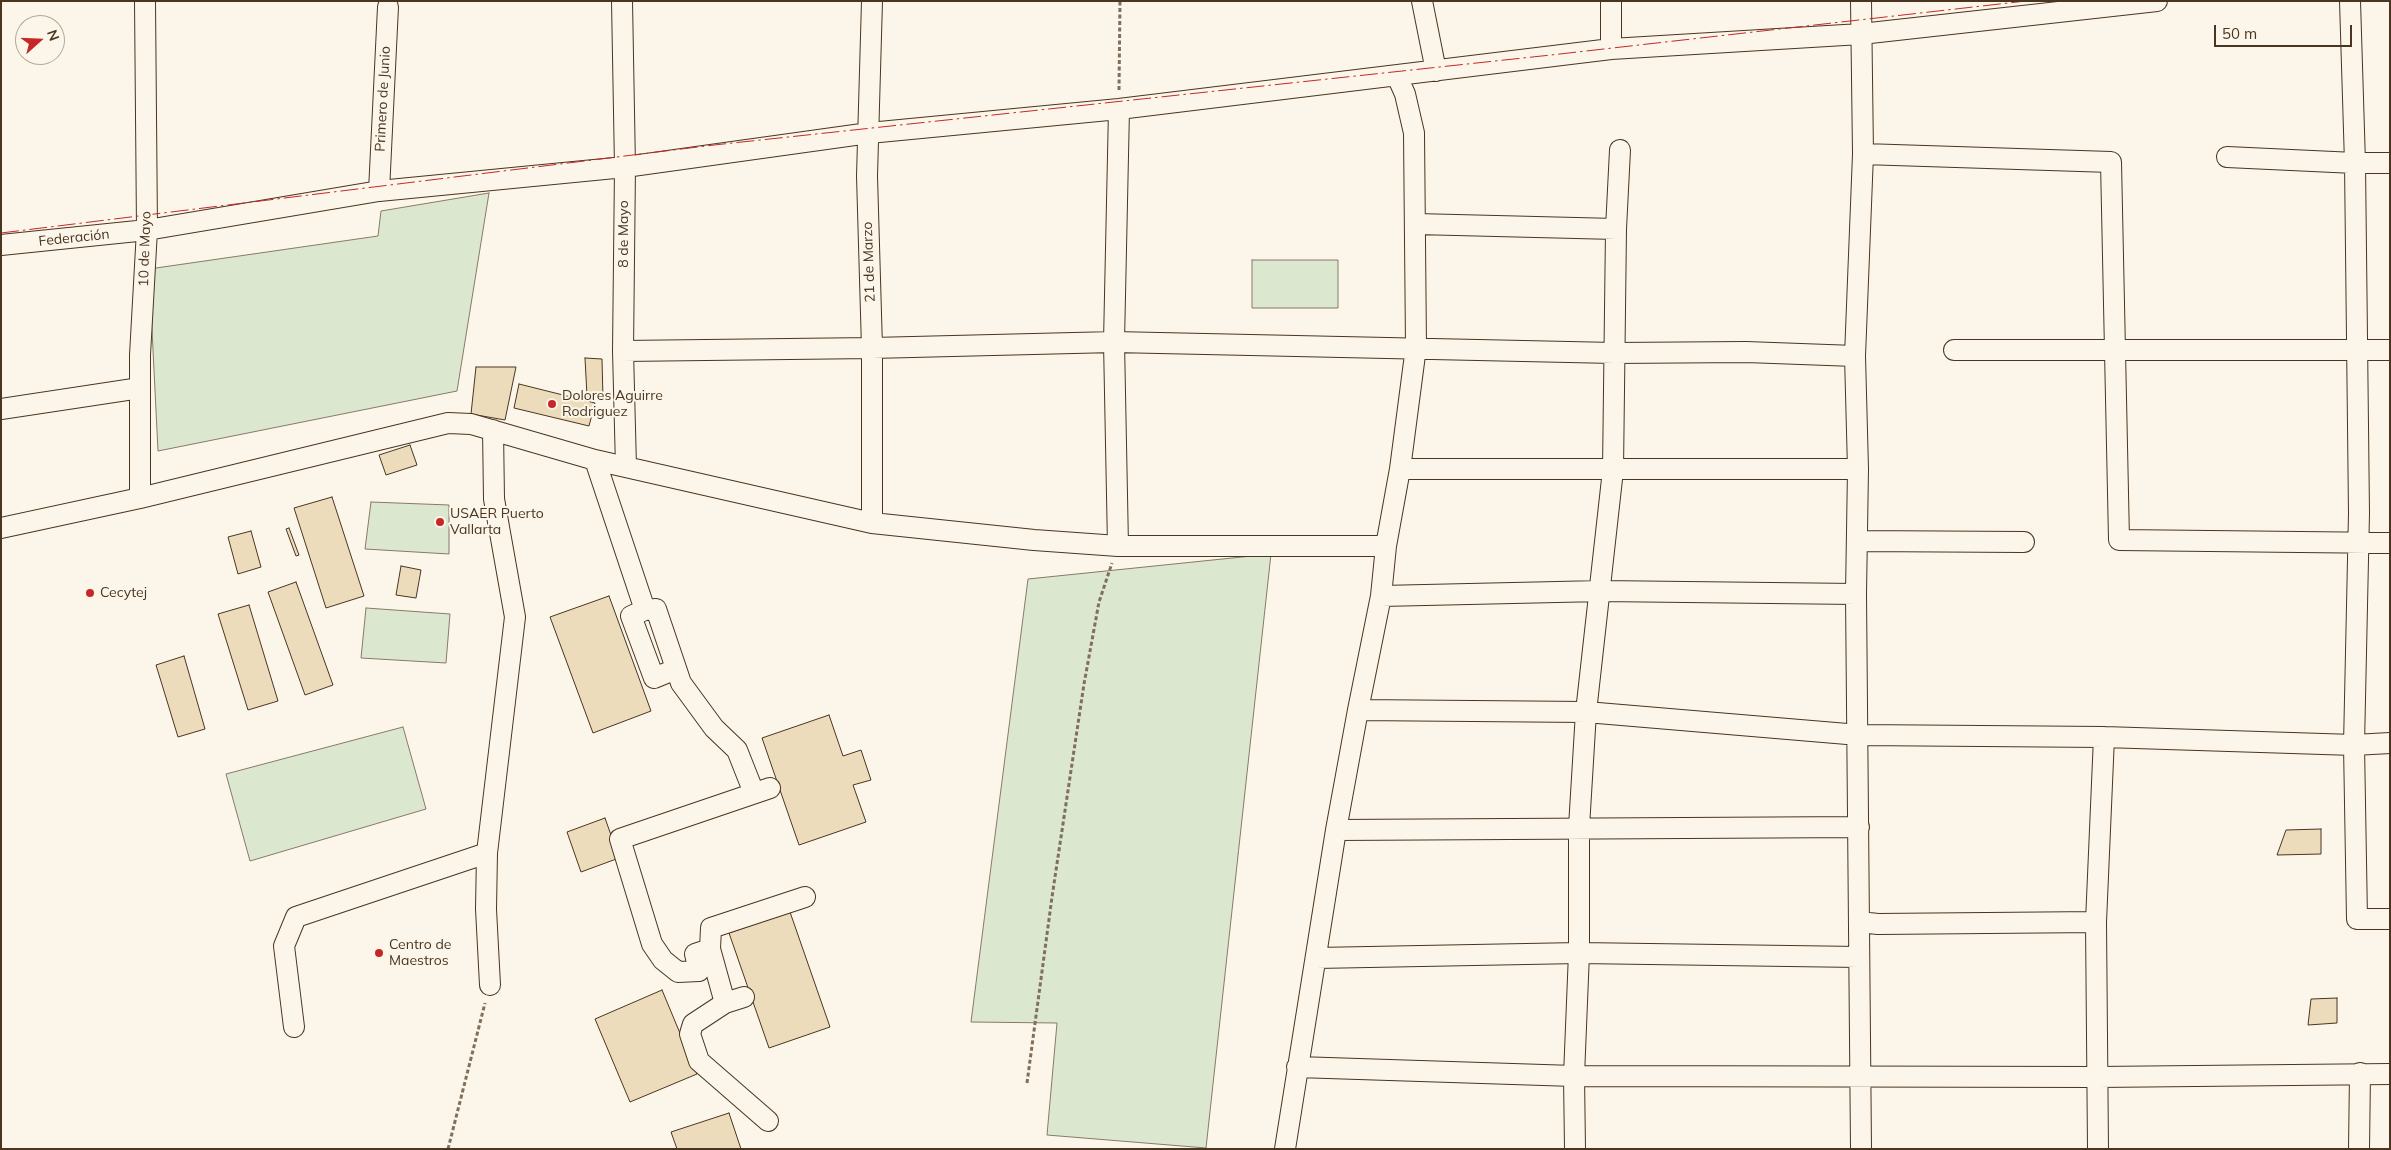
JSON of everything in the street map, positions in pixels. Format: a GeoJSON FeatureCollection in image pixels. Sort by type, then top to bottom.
{"type":"FeatureCollection","features":[{"type":"Feature","properties":{"kind":"street","name":"10 de Mayo"},"geometry":{"type":"LineString","coordinates":[[140,498],[140,388],[147,230],[145,1]]}},
{"type":"Feature","properties":{"kind":"street","name":"8 de Mayo"},"geometry":{"type":"LineString","coordinates":[[622,1],[625,167],[623,351],[626,467]]}},
{"type":"Feature","properties":{"kind":"street","name":"21 de Marzo"},"geometry":{"type":"LineString","coordinates":[[872,1],[867,176],[872,348],[872,523]]}},
{"type":"Feature","properties":{"kind":"street"},"geometry":{"type":"LineString","coordinates":[[1422,1],[1436,71]]}},
{"type":"Feature","properties":{"kind":"street"},"geometry":{"type":"LineString","coordinates":[[1611,1],[1611,49]]}},
{"type":"Feature","properties":{"kind":"street"},"geometry":{"type":"LineString","coordinates":[[1861,1],[1862,154],[1855,356],[1858,469],[1856,594],[1860,827],[1861,1149]]}},
{"type":"Feature","properties":{"kind":"street","name":"Federación"},"geometry":{"type":"LineString","coordinates":[[1,245],[147,230],[379,191],[625,167],[869,133],[1119,108],[1611,49],[1862,34],[2095,4],[2157,1]]}},
{"type":"Feature","properties":{"kind":"street"},"geometry":{"type":"LineString","coordinates":[[2350,1],[2356,164],[2359,544],[2354,745],[2357,919],[2390,919]]}},
{"type":"Feature","properties":{"kind":"street","name":"Primero de Junio"},"geometry":{"type":"LineString","coordinates":[[379,191],[388,7]]}},
{"type":"Feature","properties":{"kind":"street"},"geometry":{"type":"LineString","coordinates":[[1285,1149],[1336,830],[1381,596],[1386,546],[1400,469],[1416,347],[1414,133],[1405,94],[1397,76]]}},
{"type":"Feature","properties":{"kind":"street"},"geometry":{"type":"LineString","coordinates":[[1118,546],[1114,342],[1119,108]]}},
{"type":"Feature","properties":{"kind":"street"},"geometry":{"type":"LineString","coordinates":[[1575,1149],[1574,1076],[1579,953],[1578,827],[1586,712],[1601,592],[1613,470],[1616,228],[1620,150]]}},
{"type":"Feature","properties":{"kind":"street"},"geometry":{"type":"LineString","coordinates":[[1862,154],[2111,162],[2119,540],[2390,543]]}},
{"type":"Feature","properties":{"kind":"street"},"geometry":{"type":"LineString","coordinates":[[2227,157],[2356,164],[2390,163]]}},
{"type":"Feature","properties":{"kind":"street"},"geometry":{"type":"LineString","coordinates":[[1416,224],[1616,228]]}},
{"type":"Feature","properties":{"kind":"street"},"geometry":{"type":"LineString","coordinates":[[623,351],[872,348],[1114,342],[1416,347],[1614,353],[1746,352],[1855,356]]}},
{"type":"Feature","properties":{"kind":"street"},"geometry":{"type":"LineString","coordinates":[[1954,350],[2390,350]]}},
{"type":"Feature","properties":{"kind":"street"},"geometry":{"type":"LineString","coordinates":[[1,410],[140,388]]}},
{"type":"Feature","properties":{"kind":"street"},"geometry":{"type":"LineString","coordinates":[[1,528],[140,498],[448,423],[471,424],[595,460],[872,523],[1034,540],[1118,546],[1386,546]]}},
{"type":"Feature","properties":{"kind":"street"},"geometry":{"type":"LineString","coordinates":[[490,985],[486,909],[486,853],[514,617],[494,499],[494,430]]}},
{"type":"Feature","properties":{"kind":"street"},"geometry":{"type":"LineString","coordinates":[[595,460],[645,610],[631,616],[654,678],[676,669],[681,683],[708,721],[736,750],[762,790],[620,839],[652,944],[663,960],[678,972],[708,961]]}},
{"type":"Feature","properties":{"kind":"street"},"geometry":{"type":"LineString","coordinates":[[1400,469],[1858,469]]}},
{"type":"Feature","properties":{"kind":"street"},"geometry":{"type":"LineString","coordinates":[[1858,541],[2024,542]]}},
{"type":"Feature","properties":{"kind":"street"},"geometry":{"type":"LineString","coordinates":[[1381,596],[1601,592],[1856,594]]}},
{"type":"Feature","properties":{"kind":"street"},"geometry":{"type":"LineString","coordinates":[[1358,710],[1586,712],[1859,735],[2104,737],[2354,745],[2390,744]]}},
{"type":"Feature","properties":{"kind":"street"},"geometry":{"type":"LineString","coordinates":[[2098,1149],[2096,922],[2104,737]]}},
{"type":"Feature","properties":{"kind":"street"},"geometry":{"type":"LineString","coordinates":[[1336,830],[1578,827],[1860,827]]}},
{"type":"Feature","properties":{"kind":"street"},"geometry":{"type":"LineString","coordinates":[[294,1027],[284,946],[296,917],[486,853]]}},
{"type":"Feature","properties":{"kind":"street"},"geometry":{"type":"LineString","coordinates":[[768,1121],[699,1061],[690,1034],[693,1024],[734,1000],[708,961],[711,928],[806,897]]}},
{"type":"Feature","properties":{"kind":"street"},"geometry":{"type":"LineString","coordinates":[[1859,922],[1878,924],[2096,922]]}},
{"type":"Feature","properties":{"kind":"street"},"geometry":{"type":"LineString","coordinates":[[1316,958],[1579,953],[1859,957]]}},
{"type":"Feature","properties":{"kind":"street"},"geometry":{"type":"LineString","coordinates":[[1297,1067],[1574,1076],[2098,1077],[2390,1074]]}},
{"type":"Feature","properties":{"kind":"street"},"geometry":{"type":"LineString","coordinates":[[2359,1149],[2360,1073]]}},
{"type":"Feature","properties":{"kind":"path"},"geometry":{"type":"LineString","coordinates":[[1119,108],[1120,1]]}},
{"type":"Feature","properties":{"kind":"path"},"geometry":{"type":"LineString","coordinates":[[1027,1083],[1052,897],[1086,675],[1099,602],[1118,546]]}},
{"type":"Feature","properties":{"kind":"path"},"geometry":{"type":"LineString","coordinates":[[448,1149],[490,985]]}},
{"type":"Feature","properties":{"kind":"green space"},"geometry":{"type":"Polygon","coordinates":[[[489,193],[457,391],[158,451],[149,269],[378,236],[381,211],[489,193]]]}},
{"type":"Feature","properties":{"kind":"green space"},"geometry":{"type":"Polygon","coordinates":[[[1252,260],[1338,260],[1338,308],[1252,308],[1252,260]]]}},
{"type":"Feature","properties":{"kind":"green space"},"geometry":{"type":"Polygon","coordinates":[[[371,502],[449,505],[449,554],[365,549],[371,502]]]}},
{"type":"Feature","properties":{"kind":"green space"},"geometry":{"type":"Polygon","coordinates":[[[1271,554],[1206,1148],[1047,1135],[1057,1023],[971,1022],[1028,579],[1271,554]]]}},
{"type":"Feature","properties":{"kind":"green space"},"geometry":{"type":"Polygon","coordinates":[[[366,608],[450,614],[446,663],[361,658],[366,608]]]}},
{"type":"Feature","properties":{"kind":"green space"},"geometry":{"type":"Polygon","coordinates":[[[403,727],[426,809],[250,861],[226,774],[403,727]]]}},
{"type":"Feature","properties":{"kind":"building"},"geometry":{"type":"Polygon","coordinates":[[[585,358],[602,359],[603,399],[587,396],[585,358]]]}},
{"type":"Feature","properties":{"kind":"building"},"geometry":{"type":"Polygon","coordinates":[[[476,367],[516,367],[505,420],[471,414],[476,367]]]}},
{"type":"Feature","properties":{"kind":"building"},"geometry":{"type":"Polygon","coordinates":[[[519,384],[595,403],[589,426],[514,408],[519,384]]]}},
{"type":"Feature","properties":{"kind":"building"},"geometry":{"type":"Polygon","coordinates":[[[410,445],[417,465],[386,475],[379,455],[410,445]]]}},
{"type":"Feature","properties":{"kind":"building"},"geometry":{"type":"Polygon","coordinates":[[[332,497],[364,596],[326,608],[294,508],[332,497]]]}},
{"type":"Feature","properties":{"kind":"building"},"geometry":{"type":"Polygon","coordinates":[[[289,528],[299,555],[296,556],[286,529],[289,528]]]}},
{"type":"Feature","properties":{"kind":"building"},"geometry":{"type":"Polygon","coordinates":[[[251,531],[261,567],[238,574],[228,537],[251,531]]]}},
{"type":"Feature","properties":{"kind":"building"},"geometry":{"type":"Polygon","coordinates":[[[401,566],[421,570],[416,598],[396,595],[401,566]]]}},
{"type":"Feature","properties":{"kind":"building"},"geometry":{"type":"Polygon","coordinates":[[[296,582],[333,685],[305,695],[268,592],[296,582]]]}},
{"type":"Feature","properties":{"kind":"building"},"geometry":{"type":"Polygon","coordinates":[[[609,596],[651,711],[593,733],[550,617],[609,596]]]}},
{"type":"Feature","properties":{"kind":"building"},"geometry":{"type":"Polygon","coordinates":[[[249,605],[278,701],[248,710],[218,614],[249,605]]]}},
{"type":"Feature","properties":{"kind":"building"},"geometry":{"type":"Polygon","coordinates":[[[184,656],[205,729],[178,737],[156,665],[184,656]]]}},
{"type":"Feature","properties":{"kind":"building"},"geometry":{"type":"Polygon","coordinates":[[[829,715],[843,756],[861,750],[871,780],[853,785],[866,822],[799,845],[762,738],[829,715]]]}},
{"type":"Feature","properties":{"kind":"building"},"geometry":{"type":"Polygon","coordinates":[[[605,818],[619,858],[581,872],[567,832],[605,818]]]}},
{"type":"Feature","properties":{"kind":"building"},"geometry":{"type":"Polygon","coordinates":[[[2321,829],[2321,854],[2277,855],[2286,830],[2321,829]]]}},
{"type":"Feature","properties":{"kind":"building"},"geometry":{"type":"Polygon","coordinates":[[[790,912],[830,1027],[769,1048],[729,933],[790,912]]]}},
{"type":"Feature","properties":{"kind":"building"},"geometry":{"type":"Polygon","coordinates":[[[662,990],[697,1074],[630,1102],[595,1019],[662,990]]]}},
{"type":"Feature","properties":{"kind":"building"},"geometry":{"type":"Polygon","coordinates":[[[2337,998],[2337,1023],[2308,1025],[2311,999],[2337,998]]]}},
{"type":"Feature","properties":{"kind":"building"},"geometry":{"type":"Polygon","coordinates":[[[729,1113],[741,1149],[677,1149],[671,1132],[729,1113]]]}},
{"type":"Feature","properties":{"kind":"power"},"geometry":{"type":"LineString","coordinates":[[1,233],[714,145],[1551,55],[2026,1]]}},
{"type":"Feature","properties":{"kind":"place","name":"Dolores Aguirre Rodriguez"},"geometry":{"type":"Point","coordinates":[552,404]}},
{"type":"Feature","properties":{"kind":"place","name":"USAER Puerto Vallarta"},"geometry":{"type":"Point","coordinates":[440,522]}},
{"type":"Feature","properties":{"kind":"place","name":"Cecytej"},"geometry":{"type":"Point","coordinates":[90,593]}},
{"type":"Feature","properties":{"kind":"place","name":"Centro de Maestros"},"geometry":{"type":"Point","coordinates":[379,953]}}]}
